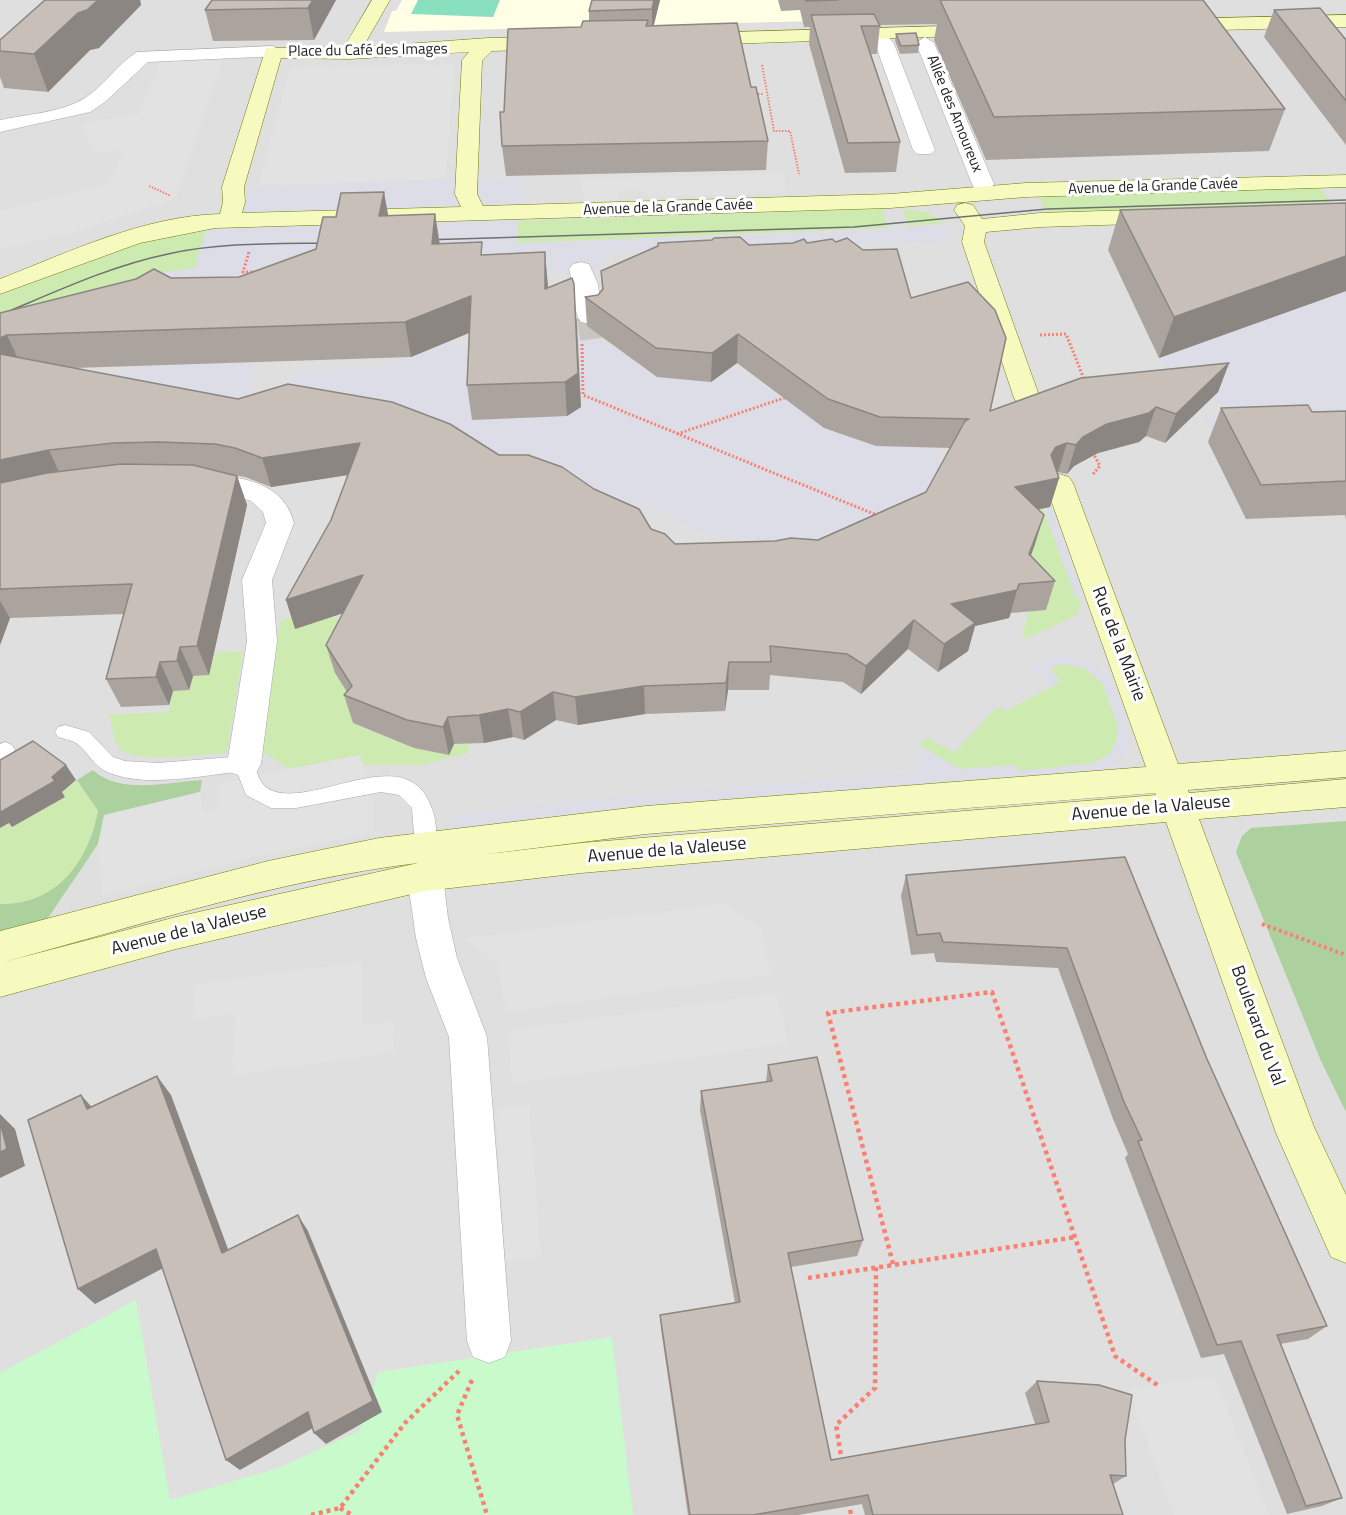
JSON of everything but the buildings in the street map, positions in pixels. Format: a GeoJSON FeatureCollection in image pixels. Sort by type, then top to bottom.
{"type":"FeatureCollection","features":[{"type":"Feature","properties":{"kind":"street"},"geometry":{"type":"LineString","coordinates":[[350,53],[381,0]]}},
{"type":"Feature","properties":{"kind":"street"},"geometry":{"type":"LineString","coordinates":[[1158,26],[1346,21]]}},
{"type":"Feature","properties":{"kind":"street"},"geometry":{"type":"LineString","coordinates":[[682,39],[995,30]]}},
{"type":"Feature","properties":{"kind":"street"},"geometry":{"type":"LineString","coordinates":[[880,39],[885,44],[924,150]]}},
{"type":"Feature","properties":{"kind":"street","name":"Place du Café des Images"},"geometry":{"type":"LineString","coordinates":[[229,221],[234,202],[236,178],[273,52],[465,55],[488,44],[575,42]]}},
{"type":"Feature","properties":{"kind":"street","name":"Allée des Amoureux"},"geometry":{"type":"LineString","coordinates":[[925,43],[982,184]]}},
{"type":"Feature","properties":{"kind":"street"},"geometry":{"type":"LineString","coordinates":[[0,126],[84,107],[98,98],[134,61],[144,56],[273,52]]}},
{"type":"Feature","properties":{"kind":"street","name":"Place du Café des Images"},"geometry":{"type":"LineString","coordinates":[[465,55],[466,194],[475,214]]}},
{"type":"Feature","properties":{"kind":"street"},"geometry":{"type":"LineString","coordinates":[[175,225],[214,206],[236,178]]}},
{"type":"Feature","properties":{"kind":"street","name":"Avenue de la Grande Cavée"},"geometry":{"type":"LineString","coordinates":[[0,287],[144,232],[175,225],[229,221],[890,201],[938,187],[1026,190],[1346,181]]}},
{"type":"Feature","properties":{"kind":"street"},"geometry":{"type":"LineString","coordinates":[[938,187],[963,208],[976,226],[973,242],[976,253],[1027,398]]}},
{"type":"Feature","properties":{"kind":"street","name":"Avenue de la Grande Cavée"},"geometry":{"type":"LineString","coordinates":[[976,226],[1040,220],[1185,215]]}},
{"type":"Feature","properties":{"kind":"street"},"geometry":{"type":"LineString","coordinates":[[581,269],[586,284],[590,317]]}},
{"type":"Feature","properties":{"kind":"street"},"geometry":{"type":"LineString","coordinates":[[170,483],[198,482],[238,488],[273,502],[279,515],[280,523],[257,579],[262,641],[244,764]]}},
{"type":"Feature","properties":{"kind":"street","name":"Rue de la Mairie"},"geometry":{"type":"LineString","coordinates":[[1059,483],[1172,792]]}},
{"type":"Feature","properties":{"kind":"street","name":"Avenue de la Valeuse"},"geometry":{"type":"LineString","coordinates":[[0,947],[268,876],[379,854],[425,862],[581,858],[1172,792],[1346,764]]}},
{"type":"Feature","properties":{"kind":"street","name":"Avenue de la Valeuse"},"geometry":{"type":"LineString","coordinates":[[1172,792],[1346,793]]}},
{"type":"Feature","properties":{"kind":"street","name":"Boulevard du Val"},"geometry":{"type":"LineString","coordinates":[[1172,792],[1296,1133],[1346,1242]]}},
{"type":"Feature","properties":{"kind":"street"},"geometry":{"type":"LineString","coordinates":[[425,862],[427,902],[447,992],[468,1036],[489,1341]]}},
{"type":"Feature","properties":{"kind":"street","name":"Avenue de la Valeuse"},"geometry":{"type":"LineString","coordinates":[[0,980],[425,862]]}},
{"type":"Feature","properties":{"kind":"lane"},"geometry":{"type":"LineString","coordinates":[[65,732],[84,737],[105,761],[125,769],[244,764],[250,786],[256,795],[275,803],[374,784],[408,791],[422,805],[425,862]]}},
{"type":"Feature","properties":{"kind":"path"},"geometry":{"type":"LineString","coordinates":[[761,58],[774,131],[790,131],[801,182]]}},
{"type":"Feature","properties":{"kind":"path"},"geometry":{"type":"LineString","coordinates":[[743,94],[764,94]]}},
{"type":"Feature","properties":{"kind":"path"},"geometry":{"type":"LineString","coordinates":[[249,253],[243,272],[267,271]]}},
{"type":"Feature","properties":{"kind":"path"},"geometry":{"type":"LineString","coordinates":[[1034,335],[1066,334],[1084,379]]}},
{"type":"Feature","properties":{"kind":"path"},"geometry":{"type":"LineString","coordinates":[[582,343],[583,395],[890,521]]}},
{"type":"Feature","properties":{"kind":"path"},"geometry":{"type":"LineString","coordinates":[[677,434],[793,394]]}},
{"type":"Feature","properties":{"kind":"path"},"geometry":{"type":"LineString","coordinates":[[1092,477],[1100,466],[1094,455]]}},
{"type":"Feature","properties":{"kind":"path"},"geometry":{"type":"LineString","coordinates":[[1256,922],[1346,955]]}},
{"type":"Feature","properties":{"kind":"path"},"geometry":{"type":"LineString","coordinates":[[893,1264],[828,1013],[992,992],[1115,1356],[1159,1386]]}},
{"type":"Feature","properties":{"kind":"path"},"geometry":{"type":"LineString","coordinates":[[808,1278],[1076,1237]]}},
{"type":"Feature","properties":{"kind":"path"},"geometry":{"type":"LineString","coordinates":[[843,1470],[836,1425],[875,1388],[876,1267]]}},
{"type":"Feature","properties":{"kind":"path"},"geometry":{"type":"LineString","coordinates":[[311,1515],[340,1508],[405,1423],[489,1341]]}},
{"type":"Feature","properties":{"kind":"path"},"geometry":{"type":"LineString","coordinates":[[487,1515],[457,1415],[489,1341]]}},
{"type":"Feature","properties":{"kind":"path"},"geometry":{"type":"LineString","coordinates":[[847,1493],[851,1515]]}},
{"type":"Feature","properties":{"kind":"path"},"geometry":{"type":"LineString","coordinates":[[340,1508],[352,1515]]}},
{"type":"Feature","properties":{"kind":"shaded area"},"geometry":{"type":"Polygon","coordinates":[[[0,0],[1346,0],[1346,1515],[0,1515],[0,0]]]}},
{"type":"Feature","properties":{"kind":"shaded area"},"geometry":{"type":"Polygon","coordinates":[[[402,0],[849,0],[855,20],[384,32],[392,11],[396,11],[402,0]]]}},
{"type":"Feature","properties":{"kind":"shaded area"},"geometry":{"type":"Polygon","coordinates":[[[161,61],[222,61],[176,198],[73,232],[0,249],[0,211],[105,185],[111,180],[124,149],[96,153],[80,125],[139,113],[161,61]]]}},
{"type":"Feature","properties":{"kind":"shaded area"},"geometry":{"type":"Polygon","coordinates":[[[455,64],[445,179],[259,185],[290,68],[455,64]]]}},
{"type":"Feature","properties":{"kind":"shaded area"},"geometry":{"type":"Polygon","coordinates":[[[784,173],[786,193],[649,197],[644,191],[630,190],[617,193],[617,202],[585,203],[582,179],[784,173]]]}},
{"type":"Feature","properties":{"kind":"shaded area"},"geometry":{"type":"Polygon","coordinates":[[[523,177],[523,196],[518,213],[518,243],[886,230],[947,225],[953,241],[625,252],[606,257],[602,268],[560,273],[535,269],[116,293],[145,275],[195,268],[206,231],[243,230],[246,187],[523,177]]]}},
{"type":"Feature","properties":{"kind":"shaded area"},"geometry":{"type":"Polygon","coordinates":[[[1346,291],[1346,445],[1292,439],[1208,442],[1210,427],[1203,417],[1221,415],[1225,406],[1213,401],[1200,405],[1159,358],[1346,291]]]}},
{"type":"Feature","properties":{"kind":"shaded area"},"geometry":{"type":"Polygon","coordinates":[[[570,326],[618,349],[657,377],[711,382],[732,367],[793,405],[824,428],[936,447],[944,476],[920,521],[803,545],[709,535],[643,501],[615,527],[290,409],[294,372],[370,368],[377,371],[447,341],[459,347],[482,346],[570,326]]]}},
{"type":"Feature","properties":{"kind":"shaded area"},"geometry":{"type":"Polygon","coordinates":[[[255,361],[243,416],[0,405],[148,365],[255,361]]]}},
{"type":"Feature","properties":{"kind":"shaded area"},"geometry":{"type":"Polygon","coordinates":[[[1045,493],[1082,601],[1076,598],[1043,508],[1046,507],[1045,493]]]}},
{"type":"Feature","properties":{"kind":"shaded area"},"geometry":{"type":"Polygon","coordinates":[[[1056,656],[1075,657],[1091,662],[1108,676],[1113,684],[1128,727],[1129,739],[1120,759],[1105,770],[1095,773],[459,829],[455,825],[454,816],[588,800],[922,772],[913,765],[926,749],[960,769],[1015,765],[1019,771],[1095,763],[1110,754],[1118,736],[1118,726],[1103,684],[1086,669],[1065,664],[1050,667],[1060,682],[1051,687],[1031,666],[1056,656]]]}},
{"type":"Feature","properties":{"kind":"shaded area"},"geometry":{"type":"Polygon","coordinates":[[[359,755],[364,765],[373,805],[373,832],[255,857],[103,895],[98,844],[104,815],[200,792],[203,814],[208,813],[216,808],[219,802],[219,794],[214,785],[359,755]]]}},
{"type":"Feature","properties":{"kind":"shaded area"},"geometry":{"type":"Polygon","coordinates":[[[723,904],[760,928],[772,974],[506,1012],[497,962],[463,939],[723,904]]]}},
{"type":"Feature","properties":{"kind":"shaded area"},"geometry":{"type":"Polygon","coordinates":[[[361,962],[361,1026],[393,1022],[394,1052],[232,1075],[236,1013],[192,1019],[195,985],[361,962]]]}},
{"type":"Feature","properties":{"kind":"shaded area"},"geometry":{"type":"Polygon","coordinates":[[[777,993],[788,1043],[512,1083],[508,1031],[777,993]]]}},
{"type":"Feature","properties":{"kind":"shaded area"},"geometry":{"type":"Polygon","coordinates":[[[529,1105],[541,1256],[506,1261],[496,1109],[529,1105]]]}},
{"type":"Feature","properties":{"kind":"shaded area"},"geometry":{"type":"Polygon","coordinates":[[[1214,1376],[1269,1515],[1173,1515],[1129,1390],[1214,1376]]]}},
{"type":"Feature","properties":{"kind":"green space"},"geometry":{"type":"Polygon","coordinates":[[[418,0],[500,0],[493,17],[411,14],[418,0]]]}},
{"type":"Feature","properties":{"kind":"green space"},"geometry":{"type":"Polygon","coordinates":[[[1318,185],[1334,208],[1048,217],[1038,195],[1318,185]]]}},
{"type":"Feature","properties":{"kind":"green space"},"geometry":{"type":"Polygon","coordinates":[[[882,209],[888,228],[518,243],[518,221],[882,209]]]}},
{"type":"Feature","properties":{"kind":"green space"},"geometry":{"type":"Polygon","coordinates":[[[903,209],[927,212],[945,223],[908,226],[903,209]]]}},
{"type":"Feature","properties":{"kind":"green space"},"geometry":{"type":"Polygon","coordinates":[[[206,231],[195,268],[145,275],[116,293],[0,325],[0,295],[140,242],[206,231]]]}},
{"type":"Feature","properties":{"kind":"green space"},"geometry":{"type":"Polygon","coordinates":[[[1043,508],[1076,598],[1082,601],[1077,615],[1025,639],[1022,636],[1030,607],[1046,609],[1021,582],[1034,511],[1043,508]]]}},
{"type":"Feature","properties":{"kind":"green space"},"geometry":{"type":"Polygon","coordinates":[[[307,612],[312,623],[331,617],[353,622],[348,695],[353,724],[414,748],[448,755],[454,745],[472,743],[467,753],[423,765],[364,765],[359,755],[289,769],[262,751],[280,621],[307,612]]]}},
{"type":"Feature","properties":{"kind":"green space"},"geometry":{"type":"Polygon","coordinates":[[[243,651],[227,753],[141,757],[129,754],[118,747],[109,715],[168,712],[173,691],[189,690],[193,676],[209,674],[214,653],[243,651]]]}},
{"type":"Feature","properties":{"kind":"green space"},"geometry":{"type":"Polygon","coordinates":[[[1065,664],[1083,667],[1101,680],[1118,726],[1117,743],[1110,754],[1090,765],[1019,771],[1014,765],[960,769],[919,745],[927,737],[954,753],[997,707],[1006,711],[1060,682],[1050,667],[1065,664]]]}},
{"type":"Feature","properties":{"kind":"green space"},"geometry":{"type":"Polygon","coordinates":[[[93,770],[104,778],[130,785],[202,780],[200,792],[105,815],[98,844],[46,921],[0,935],[0,904],[38,897],[67,877],[78,863],[93,830],[98,811],[77,780],[93,770]]]}},
{"type":"Feature","properties":{"kind":"green space"},"geometry":{"type":"Polygon","coordinates":[[[77,780],[98,811],[93,830],[78,863],[67,877],[38,897],[0,904],[0,828],[61,793],[77,780]]]}},
{"type":"Feature","properties":{"kind":"green space"},"geometry":{"type":"Polygon","coordinates":[[[1346,821],[1346,1112],[1321,1061],[1236,852],[1242,836],[1251,828],[1346,821]]]}},
{"type":"Feature","properties":{"kind":"green space"},"geometry":{"type":"Polygon","coordinates":[[[136,1300],[170,1500],[281,1467],[359,1431],[378,1372],[612,1337],[633,1515],[0,1515],[0,1373],[136,1300]]]}},
{"type":"Feature","properties":{"kind":"tunnel"},"geometry":{"type":"LineString","coordinates":[[590,317],[593,339]]}},
{"type":"Feature","properties":{"kind":"tram line"},"geometry":{"type":"LineString","coordinates":[[423,240],[854,227],[1047,209],[1346,200]]}},
{"type":"Feature","properties":{"kind":"tram line"},"geometry":{"type":"LineString","coordinates":[[0,315],[125,265],[168,254],[209,247],[333,243]]}}]}
